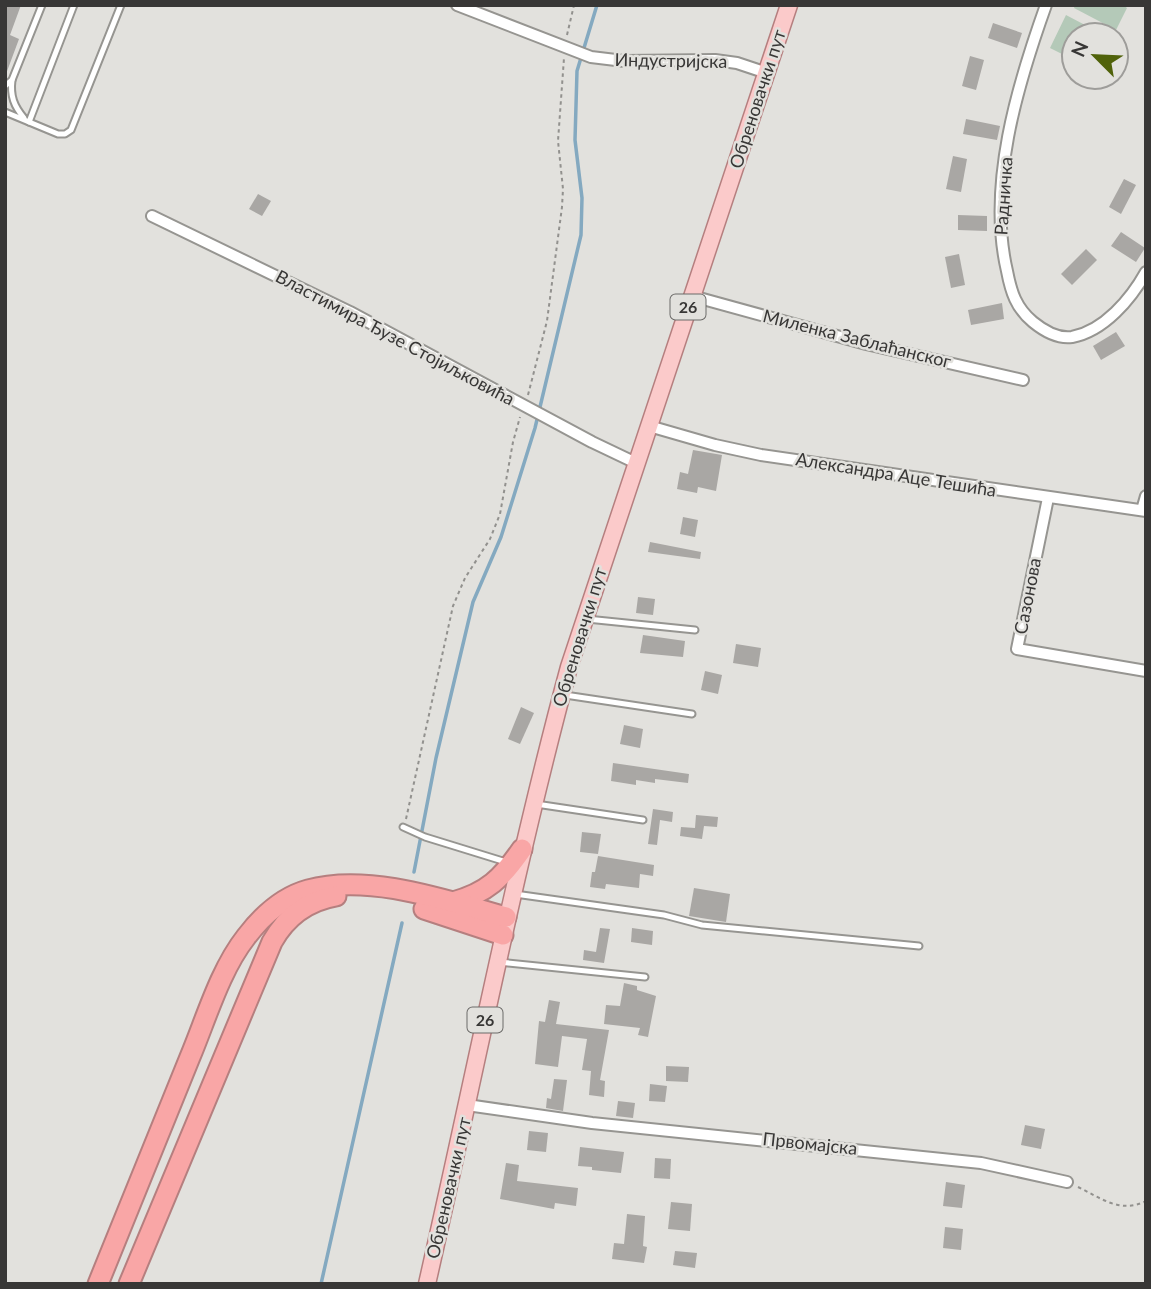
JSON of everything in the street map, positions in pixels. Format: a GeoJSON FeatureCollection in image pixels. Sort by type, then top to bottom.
{"type":"FeatureCollection","features":[{"type":"Feature","properties":{"kind":"highway"},"geometry":{"type":"LineString","coordinates":[[452,902],[477,895],[495,882],[522,849]]}},
{"type":"Feature","properties":{"kind":"highway"},"geometry":{"type":"LineString","coordinates":[[98,1284],[216,994],[233,957],[269,911],[308,890],[335,886],[375,887],[452,902],[505,926]]}},
{"type":"Feature","properties":{"kind":"highway"},"geometry":{"type":"LineString","coordinates":[[129,1284],[264,958],[282,925],[294,913],[326,898],[353,895],[399,902],[505,926]]}},
{"type":"Feature","properties":{"kind":"main road","name":"Обреновачки пут"},"geometry":{"type":"LineString","coordinates":[[427,1284],[496,962],[562,694],[584,618],[789,5]]}},
{"type":"Feature","properties":{"kind":"street","name":"Индустријска"},"geometry":{"type":"LineString","coordinates":[[457,5],[591,57],[624,61],[728,61],[767,74]]}},
{"type":"Feature","properties":{"kind":"street","name":"Радничка"},"geometry":{"type":"LineString","coordinates":[[1046,5],[1018,98],[1002,181],[999,230],[1014,300],[1037,326],[1054,335],[1072,337],[1110,318],[1146,272]]}},
{"type":"Feature","properties":{"kind":"street","name":"Властимира Ђузе Стојиљковића"},"geometry":{"type":"LineString","coordinates":[[152,216],[350,312],[548,419],[636,463]]}},
{"type":"Feature","properties":{"kind":"street","name":"Миленка Заблаћанског"},"geometry":{"type":"LineString","coordinates":[[692,296],[866,344],[1023,380]]}},
{"type":"Feature","properties":{"kind":"street","name":"Александра Аце Тешића"},"geometry":{"type":"LineString","coordinates":[[649,426],[761,454],[1144,511]]}},
{"type":"Feature","properties":{"kind":"street"},"geometry":{"type":"LineString","coordinates":[[1144,511],[1146,496]]}},
{"type":"Feature","properties":{"kind":"street","name":"Сазонова"},"geometry":{"type":"LineString","coordinates":[[1048,498],[1017,649],[1146,671]]}},
{"type":"Feature","properties":{"kind":"street","name":"Првомајска"},"geometry":{"type":"LineString","coordinates":[[467,1105],[592,1123],[981,1163],[1068,1182]]}},
{"type":"Feature","properties":{"kind":"lane"},"geometry":{"type":"LineString","coordinates":[[28,121],[14,102],[12,80],[42,5]]}},
{"type":"Feature","properties":{"kind":"lane"},"geometry":{"type":"LineString","coordinates":[[28,121],[74,5]]}},
{"type":"Feature","properties":{"kind":"lane"},"geometry":{"type":"LineString","coordinates":[[5,112],[58,134],[71,130],[121,5]]}},
{"type":"Feature","properties":{"kind":"lane"},"geometry":{"type":"LineString","coordinates":[[5,86],[12,80]]}},
{"type":"Feature","properties":{"kind":"lane"},"geometry":{"type":"LineString","coordinates":[[584,618],[695,629]]}},
{"type":"Feature","properties":{"kind":"lane"},"geometry":{"type":"LineString","coordinates":[[562,694],[692,714]]}},
{"type":"Feature","properties":{"kind":"lane"},"geometry":{"type":"LineString","coordinates":[[533,804],[643,820]]}},
{"type":"Feature","properties":{"kind":"lane"},"geometry":{"type":"LineString","coordinates":[[403,827],[425,837],[501,859],[510,866]]}},
{"type":"Feature","properties":{"kind":"lane"},"geometry":{"type":"LineString","coordinates":[[512,894],[664,915],[702,925],[919,946]]}},
{"type":"Feature","properties":{"kind":"lane"},"geometry":{"type":"LineString","coordinates":[[496,962],[645,977]]}},
{"type":"Feature","properties":{"kind":"path"},"geometry":{"type":"LineString","coordinates":[[403,827],[414,789],[453,606],[465,578],[490,539],[500,514],[513,442],[547,321],[562,207],[558,141],[574,5]]}},
{"type":"Feature","properties":{"kind":"path"},"geometry":{"type":"LineString","coordinates":[[1068,1182],[1119,1207],[1138,1205],[1146,1201]]}},
{"type":"Feature","properties":{"kind":"green space"},"geometry":{"type":"Polygon","coordinates":[[[1075,5],[1123,5],[1127,8],[1120,21],[1099,21],[1074,8],[1075,5]]]}},
{"type":"Feature","properties":{"kind":"green space"},"geometry":{"type":"Polygon","coordinates":[[[1066,15],[1077,21],[1063,21],[1066,15]]]}},
{"type":"Feature","properties":{"kind":"green space"},"geometry":{"type":"Polygon","coordinates":[[[1060,27],[1060,53],[1050,48],[1060,27]]]}},
{"type":"Feature","properties":{"kind":"building"},"geometry":{"type":"Polygon","coordinates":[[[5,5],[21,5],[10,35],[19,39],[6,74],[5,5]]]}},
{"type":"Feature","properties":{"kind":"building"},"geometry":{"type":"Polygon","coordinates":[[[993,23],[1022,33],[1017,48],[988,38],[993,23]]]}},
{"type":"Feature","properties":{"kind":"building"},"geometry":{"type":"Polygon","coordinates":[[[970,56],[984,60],[976,90],[962,86],[970,56]]]}},
{"type":"Feature","properties":{"kind":"building"},"geometry":{"type":"Polygon","coordinates":[[[966,119],[1000,126],[997,140],[963,134],[966,119]]]}},
{"type":"Feature","properties":{"kind":"building"},"geometry":{"type":"Polygon","coordinates":[[[953,156],[967,159],[961,192],[946,189],[953,156]]]}},
{"type":"Feature","properties":{"kind":"building"},"geometry":{"type":"Polygon","coordinates":[[[1124,179],[1136,185],[1121,214],[1109,207],[1124,179]]]}},
{"type":"Feature","properties":{"kind":"building"},"geometry":{"type":"Polygon","coordinates":[[[258,194],[271,201],[262,216],[249,209],[258,194]]]}},
{"type":"Feature","properties":{"kind":"building"},"geometry":{"type":"Polygon","coordinates":[[[958,215],[987,216],[987,231],[958,230],[958,215]]]}},
{"type":"Feature","properties":{"kind":"building"},"geometry":{"type":"Polygon","coordinates":[[[1121,232],[1145,248],[1136,262],[1111,246],[1121,232]]]}},
{"type":"Feature","properties":{"kind":"building"},"geometry":{"type":"Polygon","coordinates":[[[1086,249],[1097,260],[1072,285],[1061,274],[1086,249]]]}},
{"type":"Feature","properties":{"kind":"building"},"geometry":{"type":"Polygon","coordinates":[[[959,254],[965,285],[951,288],[945,257],[959,254]]]}},
{"type":"Feature","properties":{"kind":"building"},"geometry":{"type":"Polygon","coordinates":[[[1002,303],[1004,319],[971,325],[968,310],[1002,303]]]}},
{"type":"Feature","properties":{"kind":"building"},"geometry":{"type":"Polygon","coordinates":[[[1116,332],[1125,346],[1101,360],[1093,346],[1116,332]]]}},
{"type":"Feature","properties":{"kind":"building"},"geometry":{"type":"Polygon","coordinates":[[[693,450],[722,455],[716,491],[698,487],[697,493],[677,489],[680,472],[688,474],[693,450]]]}},
{"type":"Feature","properties":{"kind":"building"},"geometry":{"type":"Polygon","coordinates":[[[683,517],[698,520],[695,537],[680,534],[683,517]]]}},
{"type":"Feature","properties":{"kind":"building"},"geometry":{"type":"Polygon","coordinates":[[[650,542],[701,552],[700,559],[648,552],[650,542]]]}},
{"type":"Feature","properties":{"kind":"building"},"geometry":{"type":"Polygon","coordinates":[[[638,597],[655,599],[653,615],[636,613],[638,597]]]}},
{"type":"Feature","properties":{"kind":"building"},"geometry":{"type":"Polygon","coordinates":[[[643,635],[685,641],[683,657],[640,653],[643,635]]]}},
{"type":"Feature","properties":{"kind":"building"},"geometry":{"type":"Polygon","coordinates":[[[736,644],[761,648],[758,667],[733,663],[736,644]]]}},
{"type":"Feature","properties":{"kind":"building"},"geometry":{"type":"Polygon","coordinates":[[[705,671],[722,675],[718,694],[701,690],[705,671]]]}},
{"type":"Feature","properties":{"kind":"building"},"geometry":{"type":"Polygon","coordinates":[[[521,707],[534,713],[520,744],[508,739],[521,707]]]}},
{"type":"Feature","properties":{"kind":"building"},"geometry":{"type":"Polygon","coordinates":[[[624,725],[643,729],[640,748],[620,744],[624,725]]]}},
{"type":"Feature","properties":{"kind":"building"},"geometry":{"type":"Polygon","coordinates":[[[613,763],[689,774],[688,783],[655,779],[655,783],[636,780],[636,785],[611,781],[613,763]]]}},
{"type":"Feature","properties":{"kind":"building"},"geometry":{"type":"Polygon","coordinates":[[[653,809],[673,812],[672,822],[660,820],[657,845],[648,844],[653,809]]]}},
{"type":"Feature","properties":{"kind":"building"},"geometry":{"type":"Polygon","coordinates":[[[696,815],[718,817],[717,827],[704,826],[702,839],[680,836],[681,827],[695,828],[696,815]]]}},
{"type":"Feature","properties":{"kind":"building"},"geometry":{"type":"Polygon","coordinates":[[[582,832],[601,834],[598,854],[580,852],[582,832]]]}},
{"type":"Feature","properties":{"kind":"building"},"geometry":{"type":"Polygon","coordinates":[[[598,856],[654,865],[653,876],[640,874],[639,888],[606,884],[605,889],[590,887],[598,856]]]}},
{"type":"Feature","properties":{"kind":"building"},"geometry":{"type":"Polygon","coordinates":[[[694,888],[730,894],[726,922],[689,916],[694,888]]]}},
{"type":"Feature","properties":{"kind":"building"},"geometry":{"type":"Polygon","coordinates":[[[600,928],[610,929],[604,963],[583,960],[584,950],[596,952],[600,928]]]}},
{"type":"Feature","properties":{"kind":"building"},"geometry":{"type":"Polygon","coordinates":[[[632,928],[653,931],[652,945],[631,942],[632,928]]]}},
{"type":"Feature","properties":{"kind":"building"},"geometry":{"type":"Polygon","coordinates":[[[624,983],[637,986],[637,990],[656,996],[648,1037],[638,1035],[640,1028],[604,1024],[606,1005],[620,1006],[624,983]]]}},
{"type":"Feature","properties":{"kind":"building"},"geometry":{"type":"Polygon","coordinates":[[[549,1000],[560,1002],[556,1024],[609,1030],[600,1080],[605,1081],[604,1097],[589,1095],[591,1071],[582,1070],[587,1039],[562,1036],[558,1067],[535,1064],[539,1021],[545,1022],[549,1000]]]}},
{"type":"Feature","properties":{"kind":"building"},"geometry":{"type":"Polygon","coordinates":[[[666,1066],[689,1067],[688,1082],[666,1081],[666,1066]]]}},
{"type":"Feature","properties":{"kind":"building"},"geometry":{"type":"Polygon","coordinates":[[[554,1079],[567,1080],[563,1111],[546,1108],[547,1098],[551,1099],[554,1079]]]}},
{"type":"Feature","properties":{"kind":"building"},"geometry":{"type":"Polygon","coordinates":[[[650,1084],[667,1086],[665,1102],[649,1101],[650,1084]]]}},
{"type":"Feature","properties":{"kind":"building"},"geometry":{"type":"Polygon","coordinates":[[[618,1101],[635,1103],[633,1118],[616,1116],[618,1101]]]}},
{"type":"Feature","properties":{"kind":"building"},"geometry":{"type":"Polygon","coordinates":[[[1025,1125],[1045,1129],[1041,1149],[1021,1145],[1025,1125]]]}},
{"type":"Feature","properties":{"kind":"building"},"geometry":{"type":"Polygon","coordinates":[[[529,1131],[548,1133],[546,1152],[527,1150],[529,1131]]]}},
{"type":"Feature","properties":{"kind":"building"},"geometry":{"type":"Polygon","coordinates":[[[580,1147],[624,1152],[621,1173],[578,1166],[580,1147]]]}},
{"type":"Feature","properties":{"kind":"building"},"geometry":{"type":"Polygon","coordinates":[[[655,1158],[671,1159],[670,1179],[654,1178],[655,1158]]]}},
{"type":"Feature","properties":{"kind":"building"},"geometry":{"type":"Polygon","coordinates":[[[506,1163],[519,1165],[517,1181],[578,1188],[576,1206],[555,1203],[554,1209],[500,1199],[506,1163]]]}},
{"type":"Feature","properties":{"kind":"building"},"geometry":{"type":"Polygon","coordinates":[[[946,1182],[965,1185],[962,1208],[943,1206],[946,1182]]]}},
{"type":"Feature","properties":{"kind":"building"},"geometry":{"type":"Polygon","coordinates":[[[671,1202],[692,1204],[690,1231],[668,1229],[671,1202]]]}},
{"type":"Feature","properties":{"kind":"building"},"geometry":{"type":"Polygon","coordinates":[[[627,1214],[645,1216],[643,1246],[647,1247],[644,1263],[612,1259],[614,1243],[624,1244],[627,1214]]]}},
{"type":"Feature","properties":{"kind":"building"},"geometry":{"type":"Polygon","coordinates":[[[945,1227],[963,1229],[961,1250],[943,1248],[945,1227]]]}},
{"type":"Feature","properties":{"kind":"building"},"geometry":{"type":"Polygon","coordinates":[[[675,1251],[697,1253],[695,1268],[673,1265],[675,1251]]]}},
{"type":"Feature","properties":{"kind":"waterway"},"geometry":{"type":"LineString","coordinates":[[414,872],[436,758],[473,602],[501,537],[535,428],[581,235],[582,198],[575,140],[577,71],[597,5]]}},
{"type":"Feature","properties":{"kind":"waterway"},"geometry":{"type":"LineString","coordinates":[[321,1284],[402,923]]}}]}
